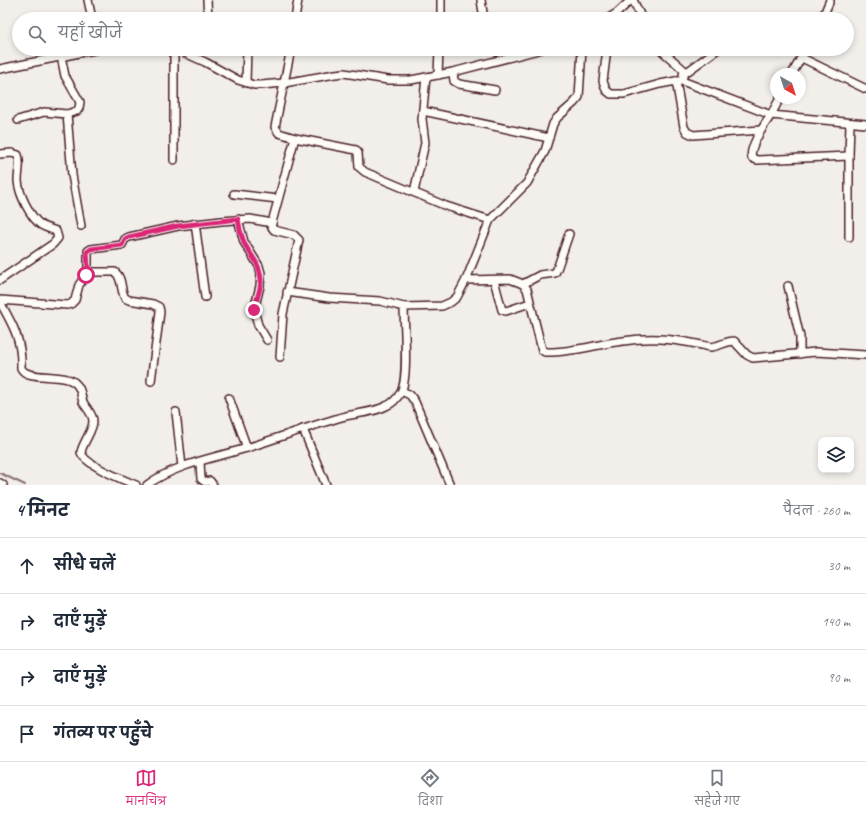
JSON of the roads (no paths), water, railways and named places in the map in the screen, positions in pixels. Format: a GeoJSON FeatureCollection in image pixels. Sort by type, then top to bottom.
{"type":"FeatureCollection","features":[{"type":"Feature","properties":{"kind":"street"},"geometry":{"type":"LineString","coordinates":[[88,0],[91,12]]}},
{"type":"Feature","properties":{"kind":"street"},"geometry":{"type":"LineString","coordinates":[[208,0],[208,12]]}},
{"type":"Feature","properties":{"kind":"street"},"geometry":{"type":"LineString","coordinates":[[296,12],[298,0]]}},
{"type":"Feature","properties":{"kind":"street"},"geometry":{"type":"LineString","coordinates":[[441,0],[441,12]]}},
{"type":"Feature","properties":{"kind":"street"},"geometry":{"type":"LineString","coordinates":[[481,0],[483,12]]}},
{"type":"Feature","properties":{"kind":"street"},"geometry":{"type":"LineString","coordinates":[[618,12],[632,0],[638,12]]}},
{"type":"Feature","properties":{"kind":"street"},"geometry":{"type":"LineString","coordinates":[[825,12],[830,0]]}},
{"type":"Feature","properties":{"kind":"street"},"geometry":{"type":"LineString","coordinates":[[0,69],[62,56],[65,76],[80,102],[80,108],[77,111],[67,114],[44,112],[18,120]]}},
{"type":"Feature","properties":{"kind":"street"},"geometry":{"type":"LineString","coordinates":[[174,160],[178,56]]}},
{"type":"Feature","properties":{"kind":"street"},"geometry":{"type":"LineString","coordinates":[[193,56],[230,77],[261,85],[340,74],[352,74],[388,80],[405,80],[453,72],[515,56]]}},
{"type":"Feature","properties":{"kind":"street"},"geometry":{"type":"LineString","coordinates":[[246,82],[247,56]]}},
{"type":"Feature","properties":{"kind":"street"},"geometry":{"type":"LineString","coordinates":[[287,56],[284,83],[275,127],[279,133],[294,138],[356,150],[358,153],[358,164],[362,170],[468,214],[490,220]]}},
{"type":"Feature","properties":{"kind":"street"},"geometry":{"type":"LineString","coordinates":[[438,75],[439,56]]}},
{"type":"Feature","properties":{"kind":"street"},"geometry":{"type":"LineString","coordinates":[[287,292],[329,298],[380,301],[404,307],[446,305],[457,297],[466,280],[490,220],[527,183],[538,166],[553,124],[557,118],[579,97],[582,56]]}},
{"type":"Feature","properties":{"kind":"street"},"geometry":{"type":"LineString","coordinates":[[606,56],[603,81],[606,90],[611,94],[624,94],[681,79],[709,56]]}},
{"type":"Feature","properties":{"kind":"street"},"geometry":{"type":"LineString","coordinates":[[668,56],[682,68],[681,79],[684,127],[690,134],[694,135],[761,130]]}},
{"type":"Feature","properties":{"kind":"street"},"geometry":{"type":"LineString","coordinates":[[796,68],[802,58],[866,89]]}},
{"type":"Feature","properties":{"kind":"street"},"geometry":{"type":"LineString","coordinates":[[453,72],[454,81],[459,84],[495,90]]}},
{"type":"Feature","properties":{"kind":"street"},"geometry":{"type":"LineString","coordinates":[[414,192],[424,143],[422,123],[426,77]]}},
{"type":"Feature","properties":{"kind":"street"},"geometry":{"type":"LineString","coordinates":[[681,79],[771,114],[866,124]]}},
{"type":"Feature","properties":{"kind":"street"},"geometry":{"type":"LineString","coordinates":[[777,104],[761,130],[751,152],[752,158],[849,156]]}},
{"type":"Feature","properties":{"kind":"street"},"geometry":{"type":"LineString","coordinates":[[423,111],[549,138]]}},
{"type":"Feature","properties":{"kind":"street"},"geometry":{"type":"LineString","coordinates":[[67,114],[72,175],[81,226]]}},
{"type":"Feature","properties":{"kind":"street"},"geometry":{"type":"LineString","coordinates":[[849,237],[850,123]]}},
{"type":"Feature","properties":{"kind":"street"},"geometry":{"type":"LineString","coordinates":[[280,357],[282,324],[287,292],[299,240],[294,235],[274,230],[271,226],[294,138]]}},
{"type":"Feature","properties":{"kind":"street"},"geometry":{"type":"LineString","coordinates":[[0,154],[12,153],[18,155],[19,186],[23,198],[37,221],[44,227],[56,232],[58,238],[53,244],[0,280]]}},
{"type":"Feature","properties":{"kind":"street"},"geometry":{"type":"LineString","coordinates":[[234,194],[278,199]]}},
{"type":"Feature","properties":{"kind":"street"},"geometry":{"type":"LineString","coordinates":[[238,219],[241,236],[248,250],[259,266],[261,273],[260,286],[254,310],[258,325],[267,340]]}},
{"type":"Feature","properties":{"kind":"street"},"geometry":{"type":"LineString","coordinates":[[0,301],[71,304],[75,300],[79,285],[88,272],[87,252],[91,249],[120,246],[123,244],[125,239],[129,237],[195,223],[250,219],[272,223]]}},
{"type":"Feature","properties":{"kind":"street"},"geometry":{"type":"LineString","coordinates":[[195,223],[205,297]]}},
{"type":"Feature","properties":{"kind":"street"},"geometry":{"type":"LineString","coordinates":[[523,284],[540,275],[555,274],[569,234]]}},
{"type":"Feature","properties":{"kind":"street"},"geometry":{"type":"LineString","coordinates":[[88,272],[115,272],[120,277],[122,291],[125,298],[153,304],[158,307],[160,312],[151,381]]}},
{"type":"Feature","properties":{"kind":"street"},"geometry":{"type":"LineString","coordinates":[[466,280],[510,279],[523,284],[527,289],[542,350],[545,352],[577,350],[621,341],[654,338],[711,347],[730,341],[734,342],[747,355],[753,358],[824,352],[866,355]]}},
{"type":"Feature","properties":{"kind":"street"},"geometry":{"type":"LineString","coordinates":[[494,280],[502,310],[530,303]]}},
{"type":"Feature","properties":{"kind":"street"},"geometry":{"type":"LineString","coordinates":[[788,286],[800,337],[800,354]]}},
{"type":"Feature","properties":{"kind":"street"},"geometry":{"type":"LineString","coordinates":[[0,301],[17,334],[21,350],[22,370],[26,374],[50,376],[72,381],[79,388],[83,401],[93,419],[81,452],[84,459],[115,476],[136,485]]}},
{"type":"Feature","properties":{"kind":"street"},"geometry":{"type":"LineString","coordinates":[[148,485],[161,476],[182,467],[353,414],[380,409],[392,403],[402,391],[404,381],[404,307]]}},
{"type":"Feature","properties":{"kind":"street"},"geometry":{"type":"LineString","coordinates":[[402,391],[410,395],[415,402],[450,485]]}},
{"type":"Feature","properties":{"kind":"street"},"geometry":{"type":"LineString","coordinates":[[229,398],[247,448]]}},
{"type":"Feature","properties":{"kind":"street"},"geometry":{"type":"LineString","coordinates":[[176,412],[182,467]]}},
{"type":"Feature","properties":{"kind":"street"},"geometry":{"type":"LineString","coordinates":[[303,429],[326,485]]}},
{"type":"Feature","properties":{"kind":"street"},"geometry":{"type":"LineString","coordinates":[[200,462],[201,479],[203,481],[211,482],[213,485]]}},
{"type":"Feature","properties":{"kind":"waterway"},"geometry":{"type":"LineString","coordinates":[[0,473],[25,485]]}}]}
